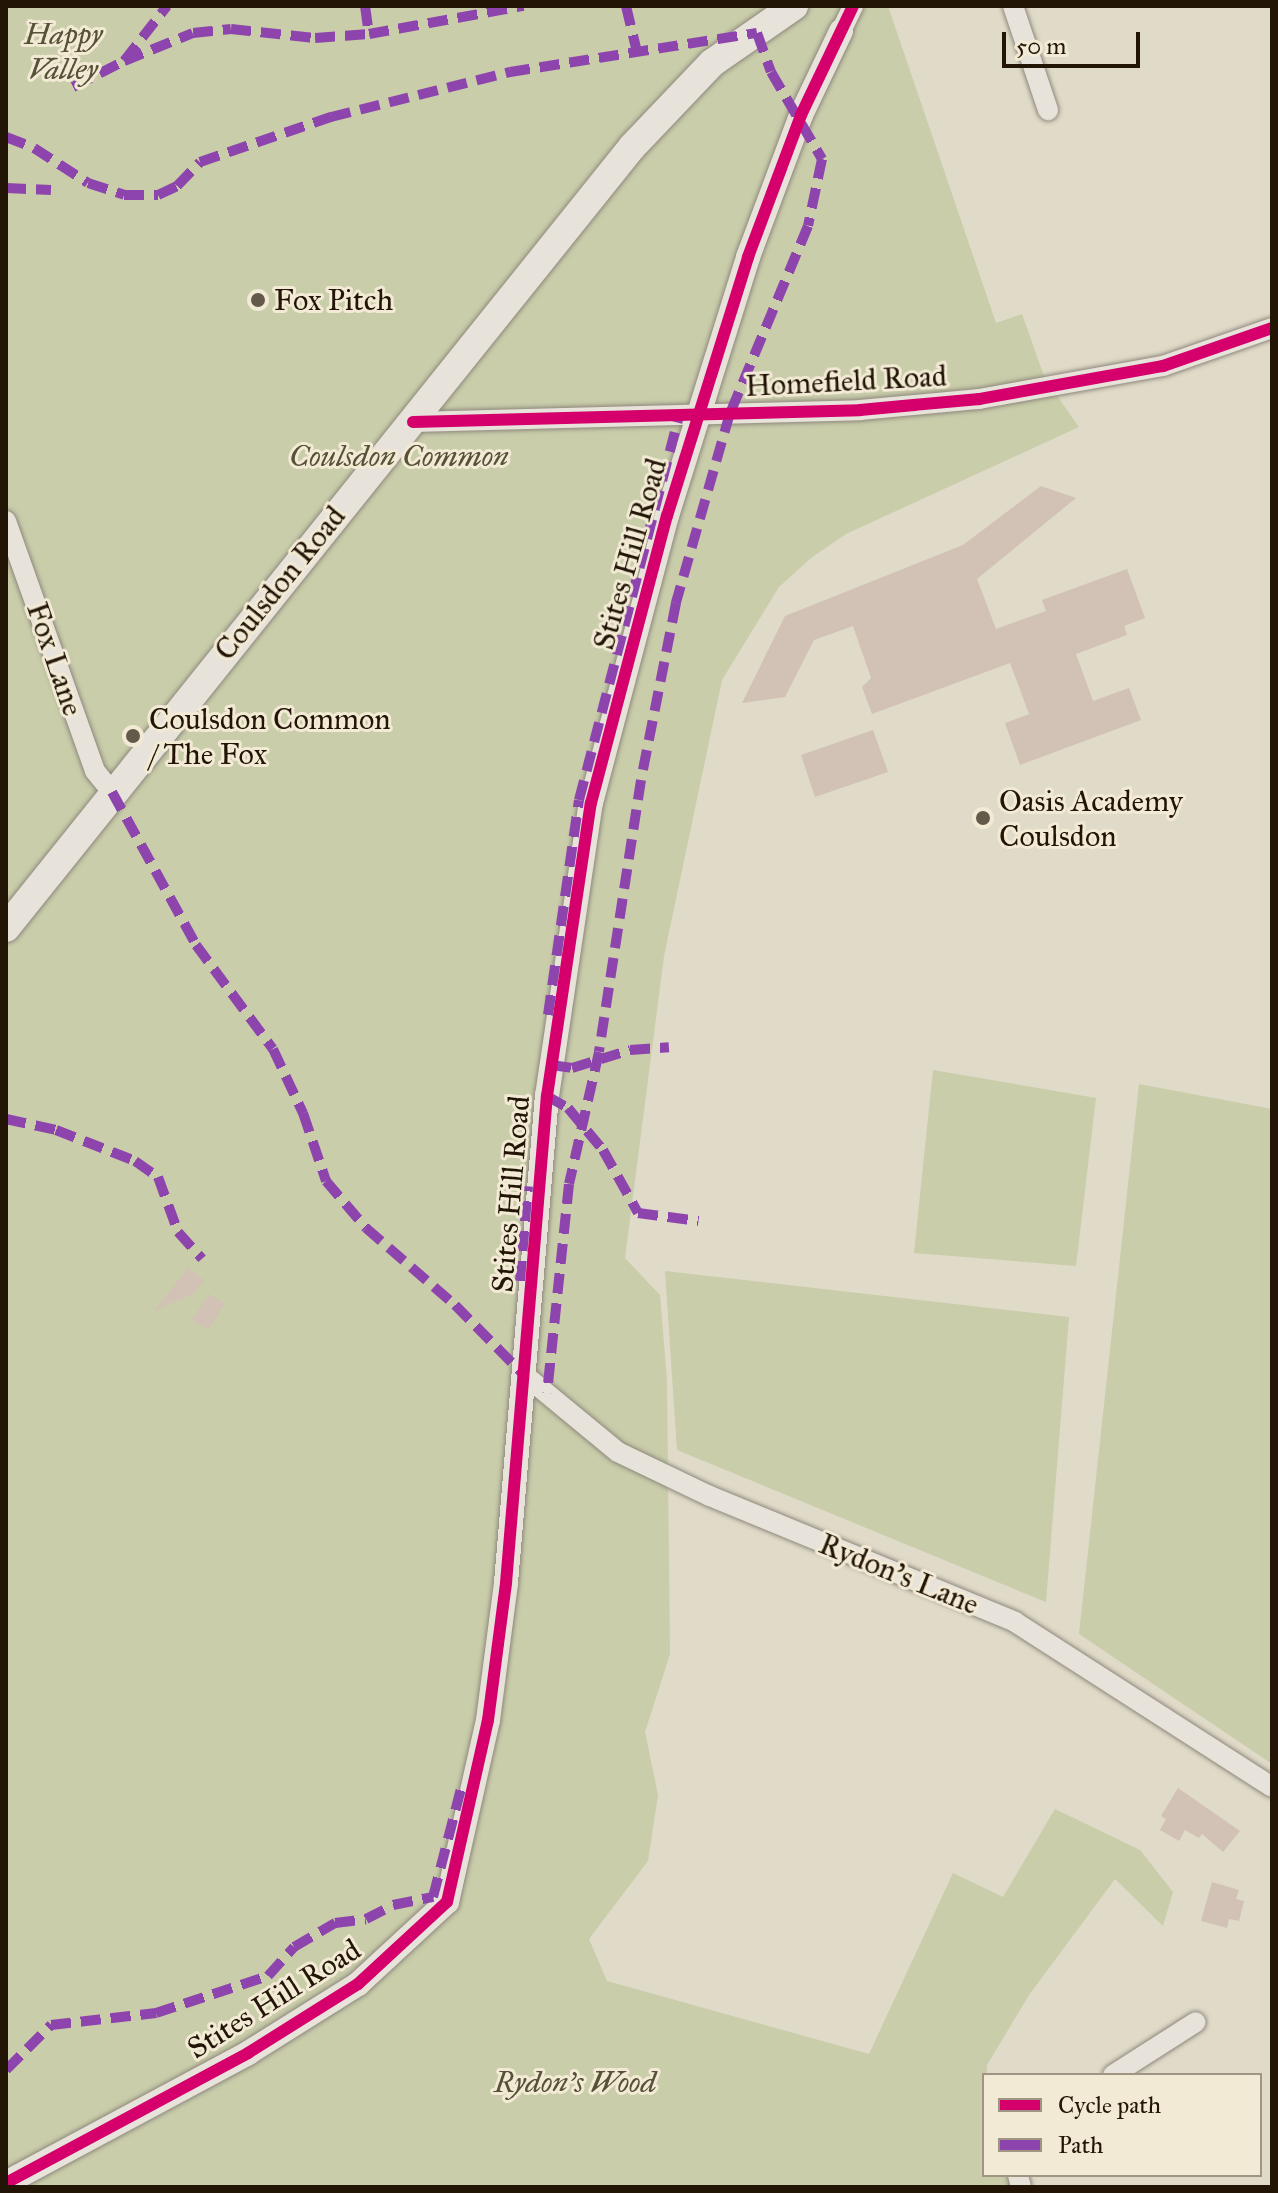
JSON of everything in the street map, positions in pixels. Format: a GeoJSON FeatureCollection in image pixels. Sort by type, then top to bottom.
{"type":"FeatureCollection","features":[{"type":"Feature","properties":{"kind":"main road","name":"Coulsdon Road"},"geometry":{"type":"LineString","coordinates":[[6,928],[632,147],[712,63],[794,6]]}},
{"type":"Feature","properties":{"kind":"street"},"geometry":{"type":"LineString","coordinates":[[834,6],[841,31]]}},
{"type":"Feature","properties":{"kind":"street","name":"Stites Hill Road"},"geometry":{"type":"LineString","coordinates":[[6,2183],[248,2053],[358,1984],[447,1902],[488,1720],[506,1583],[547,1096],[578,867],[637,621],[698,414],[764,213],[853,6]]}},
{"type":"Feature","properties":{"kind":"street"},"geometry":{"type":"LineString","coordinates":[[1013,6],[1047,111]]}},
{"type":"Feature","properties":{"kind":"street","name":"Homefield Road"},"geometry":{"type":"LineString","coordinates":[[413,422],[860,410],[1035,393],[1163,366],[1272,328]]}},
{"type":"Feature","properties":{"kind":"street","name":"Fox Lane"},"geometry":{"type":"LineString","coordinates":[[6,521],[95,771],[112,792]]}},
{"type":"Feature","properties":{"kind":"street","name":"Rydon's Lane"},"geometry":{"type":"LineString","coordinates":[[522,1373],[618,1452],[710,1496],[1015,1622],[1272,1787]]}},
{"type":"Feature","properties":{"kind":"street"},"geometry":{"type":"LineString","coordinates":[[1116,2073],[1196,2022]]}},
{"type":"Feature","properties":{"kind":"green space","name":"Coulsdon Common"},"geometry":{"type":"Polygon","coordinates":[[[6,6],[888,6],[996,323],[1022,314],[1045,379],[1079,427],[846,534],[811,558],[779,587],[722,680],[664,956],[625,1258],[660,1295],[667,1381],[670,1654],[645,1732],[658,1795],[648,1861],[589,1939],[607,1981],[869,2054],[953,1873],[1003,1897],[1055,1809],[1140,1850],[1173,1892],[1163,1926],[1115,1879],[1029,1995],[987,2065],[987,2073],[982,2073],[982,2177],[1009,2177],[1011,2187],[6,2187],[6,6]]]}},
{"type":"Feature","properties":{"kind":"green space"},"geometry":{"type":"Polygon","coordinates":[[[933,1070],[1096,1098],[1076,1266],[914,1253],[933,1070]]]}},
{"type":"Feature","properties":{"kind":"green space"},"geometry":{"type":"Polygon","coordinates":[[[1139,1084],[1272,1109],[1272,1764],[1079,1634],[1139,1084]]]}},
{"type":"Feature","properties":{"kind":"green space"},"geometry":{"type":"Polygon","coordinates":[[[665,1271],[1069,1317],[1046,1602],[677,1450],[665,1271]]]}},
{"type":"Feature","properties":{"kind":"building"},"geometry":{"type":"Polygon","coordinates":[[[1041,486],[1076,498],[977,579],[996,629],[1046,611],[1042,600],[1127,569],[1145,618],[1124,626],[1127,635],[1076,654],[1093,701],[1129,688],[1141,720],[1020,765],[1005,723],[1029,714],[1010,663],[872,714],[862,687],[871,678],[853,626],[814,640],[785,697],[742,703],[785,616],[963,545],[1041,486]]]}},
{"type":"Feature","properties":{"kind":"building"},"geometry":{"type":"Polygon","coordinates":[[[873,730],[888,772],[815,797],[801,755],[873,730]]]}},
{"type":"Feature","properties":{"kind":"building"},"geometry":{"type":"Polygon","coordinates":[[[188,1268],[204,1280],[193,1294],[154,1311],[188,1268]]]}},
{"type":"Feature","properties":{"kind":"building"},"geometry":{"type":"Polygon","coordinates":[[[209,1294],[225,1304],[208,1330],[192,1320],[209,1294]]]}},
{"type":"Feature","properties":{"kind":"building"},"geometry":{"type":"Polygon","coordinates":[[[1178,1788],[1240,1831],[1223,1852],[1202,1834],[1199,1838],[1185,1830],[1179,1841],[1160,1830],[1166,1819],[1161,1816],[1178,1788]]]}},
{"type":"Feature","properties":{"kind":"building"},"geometry":{"type":"Polygon","coordinates":[[[1212,1882],[1239,1890],[1236,1899],[1244,1901],[1239,1921],[1229,1919],[1227,1928],[1201,1921],[1212,1882]]]}},
{"type":"Feature","properties":{"kind":"marked path"},"geometry":{"type":"LineString","coordinates":[[73,87],[124,61],[167,6]]}},
{"type":"Feature","properties":{"kind":"marked path"},"geometry":{"type":"LineString","coordinates":[[365,6],[369,34]]}},
{"type":"Feature","properties":{"kind":"marked path"},"geometry":{"type":"LineString","coordinates":[[124,61],[193,33],[231,29],[315,38],[369,34],[523,6]]}},
{"type":"Feature","properties":{"kind":"marked path"},"geometry":{"type":"LineString","coordinates":[[626,6],[637,52]]}},
{"type":"Feature","properties":{"kind":"marked path"},"geometry":{"type":"LineString","coordinates":[[6,137],[34,148],[88,183],[124,195],[158,195],[177,186],[200,162],[331,117],[510,72],[757,33],[771,72],[822,159],[808,226],[730,413],[676,603],[641,780],[599,1052],[569,1184],[547,1393]]}},
{"type":"Feature","properties":{"kind":"marked path"},"geometry":{"type":"LineString","coordinates":[[6,188],[51,190]]}},
{"type":"Feature","properties":{"kind":"marked path"},"geometry":{"type":"LineString","coordinates":[[548,1015],[579,800],[679,415]]}},
{"type":"Feature","properties":{"kind":"marked path"},"geometry":{"type":"LineString","coordinates":[[112,792],[196,945],[273,1049],[303,1113],[326,1181],[366,1228],[455,1305],[522,1373]]}},
{"type":"Feature","properties":{"kind":"marked path"},"geometry":{"type":"LineString","coordinates":[[551,1065],[572,1068],[630,1050],[669,1047]]}},
{"type":"Feature","properties":{"kind":"marked path"},"geometry":{"type":"LineString","coordinates":[[547,1096],[568,1108],[603,1150],[638,1213],[698,1221]]}},
{"type":"Feature","properties":{"kind":"marked path"},"geometry":{"type":"LineString","coordinates":[[6,1119],[56,1130],[135,1161],[158,1177],[178,1232],[202,1259]]}},
{"type":"Feature","properties":{"kind":"marked path"},"geometry":{"type":"LineString","coordinates":[[520,1281],[528,1186]]}},
{"type":"Feature","properties":{"kind":"marked path"},"geometry":{"type":"LineString","coordinates":[[6,2070],[51,2025],[156,2013],[268,1976],[294,1947],[335,1923],[366,1919],[393,1905],[433,1897],[461,1789]]}},
{"type":"Feature","properties":{"kind":"cycle path"},"geometry":{"type":"LineString","coordinates":[[6,2183],[248,2053],[358,1984],[447,1902],[488,1720],[506,1583],[547,1096],[591,803],[667,516],[748,257],[801,115],[853,6]]}},
{"type":"Feature","properties":{"kind":"cycle path"},"geometry":{"type":"LineString","coordinates":[[413,422],[860,410],[979,399],[1163,366],[1272,328]]}},
{"type":"Feature","properties":{"kind":"place","name":"Fox Pitch"},"geometry":{"type":"Point","coordinates":[258,300]}},
{"type":"Feature","properties":{"kind":"place","name":"Coulsdon Common / The Fox"},"geometry":{"type":"Point","coordinates":[133,736]}},
{"type":"Feature","properties":{"kind":"place","name":"Oasis Academy Coulsdon"},"geometry":{"type":"Point","coordinates":[983,818]}},
{"type":"Feature","properties":{"kind":"park label","name":"Happy Valley"},"geometry":{"type":"Point","coordinates":[63,51]}},
{"type":"Feature","properties":{"kind":"park label","name":"Rydon's Wood"},"geometry":{"type":"Point","coordinates":[575,2082]}}]}
